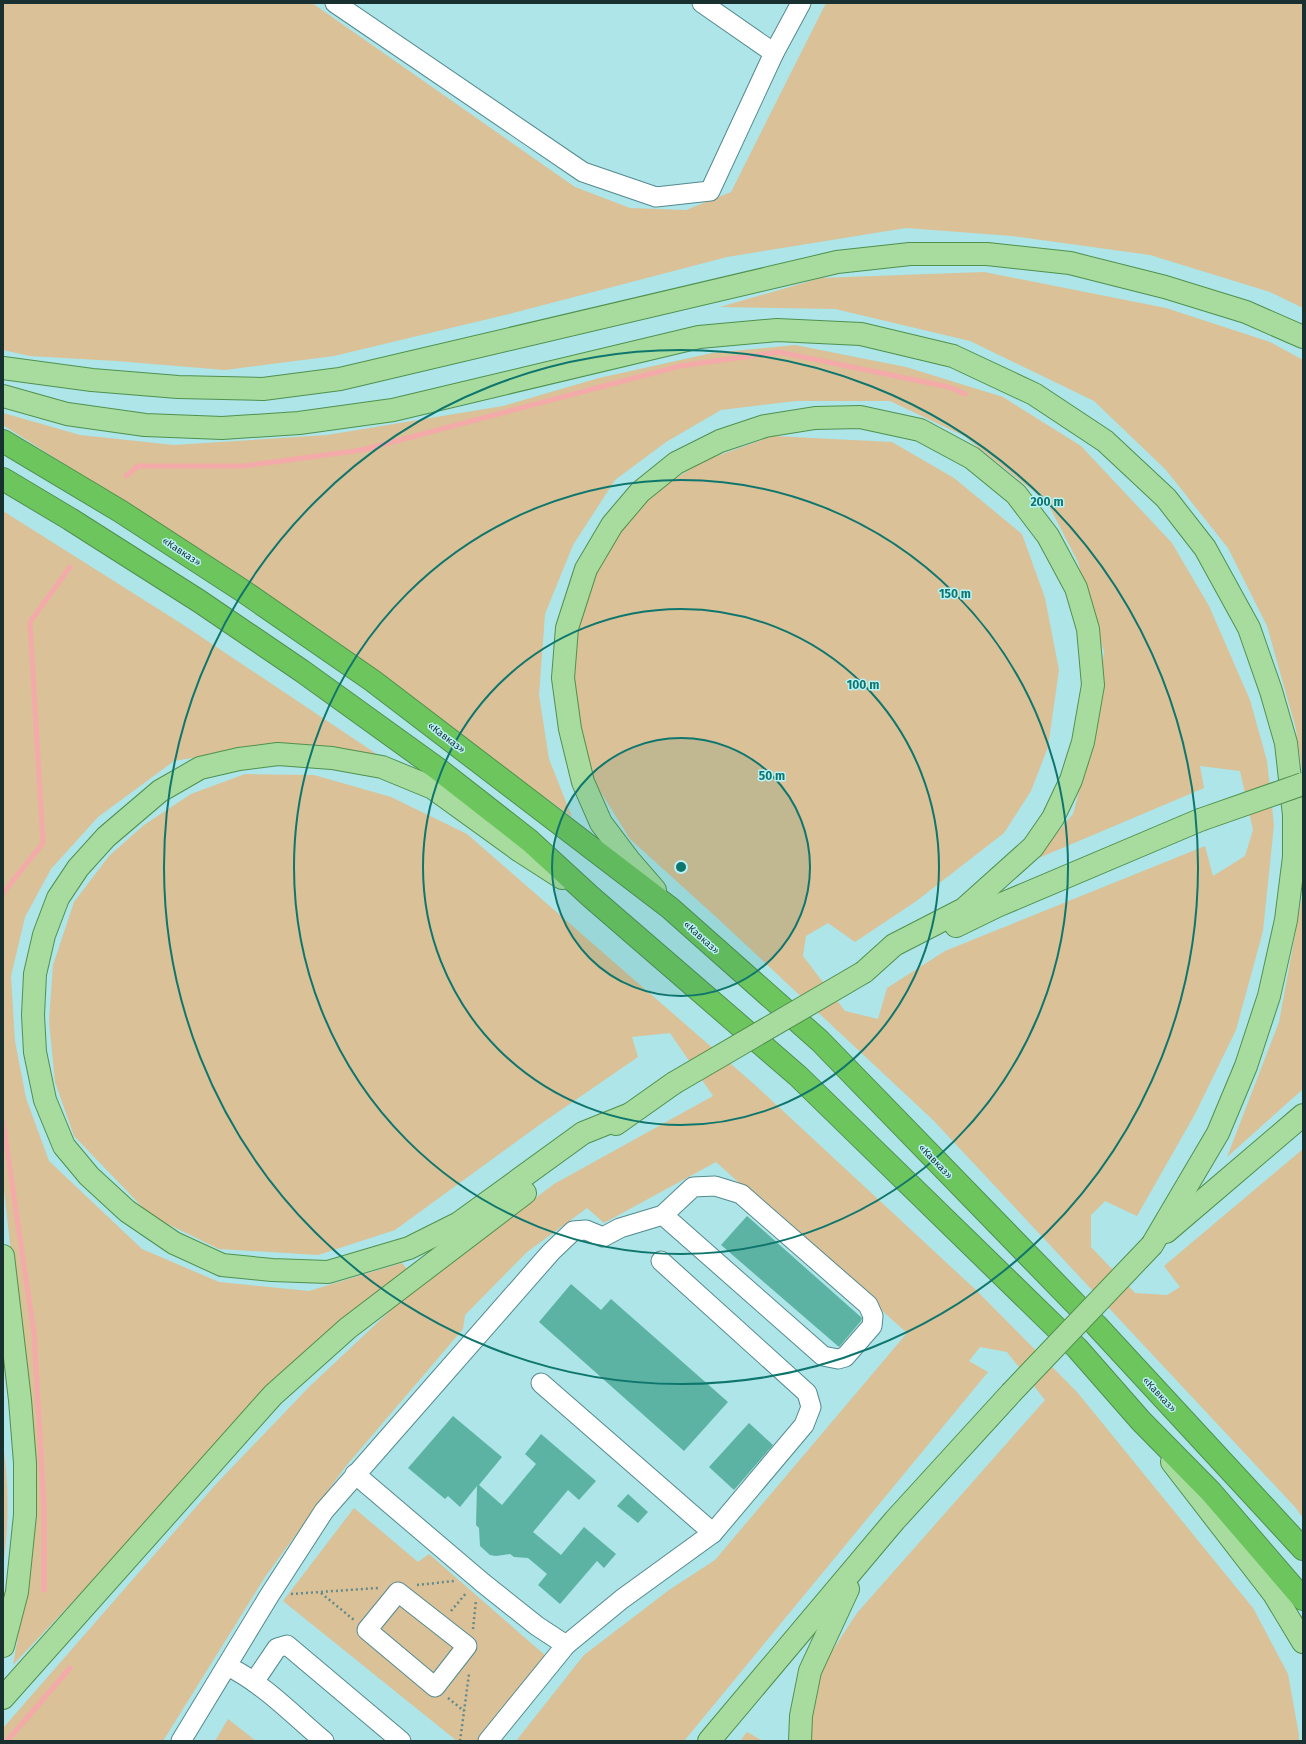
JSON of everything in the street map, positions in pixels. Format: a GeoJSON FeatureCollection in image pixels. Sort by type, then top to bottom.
{"type":"FeatureCollection","features":[{"type":"Feature","properties":{"kind":"highway","name":"«Кавказ»"},"geometry":{"type":"LineString","coordinates":[[3,441],[127,515],[243,591],[373,681],[670,908],[820,1041],[1096,1325],[1303,1549]]}},
{"type":"Feature","properties":{"kind":"highway"},"geometry":{"type":"LineString","coordinates":[[3,479],[70,519],[199,601],[309,676],[438,769],[530,841],[592,897],[798,1076],[1076,1348],[1141,1421],[1211,1492],[1303,1599]]}},
{"type":"Feature","properties":{"kind":"main road"},"geometry":{"type":"LineString","coordinates":[[3,368],[92,380],[178,388],[263,389],[340,379],[837,262],[910,254],[987,254],[1070,263],[1165,287],[1246,312],[1303,337]]}},
{"type":"Feature","properties":{"kind":"main road"},"geometry":{"type":"LineString","coordinates":[[3,396],[67,414],[146,425],[222,428],[299,423],[392,410],[699,337],[777,330],[861,334],[953,356],[1034,394],[1105,441],[1166,498],[1205,548],[1249,628],[1271,691],[1286,743],[1294,815],[1294,857],[1286,920],[1269,996],[1246,1066],[1218,1133],[1152,1245]]}},
{"type":"Feature","properties":{"kind":"main road"},"geometry":{"type":"LineString","coordinates":[[670,908],[629,860],[601,823],[581,774],[570,729],[563,678],[567,628],[586,569],[612,525],[640,492],[676,463],[720,441],[765,426],[815,418],[860,417],[920,430],[972,458],[1016,494],[1048,536],[1076,588],[1088,629],[1093,685],[1083,742],[1071,780],[1053,818],[1033,847],[964,909],[894,945],[864,972]]}},
{"type":"Feature","properties":{"kind":"main road"},"geometry":{"type":"LineString","coordinates":[[592,897],[520,851],[433,788],[382,767],[332,758],[278,754],[239,759],[200,768],[160,791],[106,837],[78,868],[58,898],[44,935],[35,974],[33,1015],[35,1052],[45,1100],[64,1146],[89,1176],[127,1211],[174,1243],[222,1264],[272,1270],[328,1272],[409,1248],[460,1222],[583,1133],[628,1115]]}},
{"type":"Feature","properties":{"kind":"main road"},"geometry":{"type":"LineString","coordinates":[[3,1698],[273,1395],[348,1328],[628,1115],[674,1083],[864,972],[997,906],[1200,820],[1303,784]]}},
{"type":"Feature","properties":{"kind":"main road"},"geometry":{"type":"LineString","coordinates":[[709,1741],[895,1520],[1011,1393],[1152,1245],[1303,1114]]}},
{"type":"Feature","properties":{"kind":"main road"},"geometry":{"type":"LineString","coordinates":[[3,1256],[20,1400],[25,1463],[25,1515],[17,1592],[3,1646]]}},
{"type":"Feature","properties":{"kind":"main road"},"geometry":{"type":"LineString","coordinates":[[1141,1421],[1200,1500],[1274,1594],[1303,1642]]}},
{"type":"Feature","properties":{"kind":"main road"},"geometry":{"type":"LineString","coordinates":[[800,1741],[801,1716],[810,1671],[862,1560]]}},
{"type":"Feature","properties":{"kind":"street"},"geometry":{"type":"LineString","coordinates":[[335,3],[583,172],[656,197],[710,191],[774,54],[801,3]]}},
{"type":"Feature","properties":{"kind":"street"},"geometry":{"type":"LineString","coordinates":[[702,3],[774,54]]}},
{"type":"Feature","properties":{"kind":"street"},"geometry":{"type":"LineString","coordinates":[[181,1741],[269,1596],[324,1511],[551,1252],[574,1231],[586,1230],[603,1238],[620,1228],[663,1215],[693,1187],[715,1186],[741,1194],[868,1305],[873,1316],[872,1326],[845,1357],[838,1359],[823,1356],[663,1215]]}},
{"type":"Feature","properties":{"kind":"street"},"geometry":{"type":"LineString","coordinates":[[488,1741],[566,1645],[622,1599],[713,1533],[804,1425],[811,1407],[807,1393],[661,1261]]}},
{"type":"Feature","properties":{"kind":"street"},"geometry":{"type":"LineString","coordinates":[[541,1383],[713,1533]]}},
{"type":"Feature","properties":{"kind":"street"},"geometry":{"type":"LineString","coordinates":[[355,1474],[478,1579],[537,1626],[566,1645]]}},
{"type":"Feature","properties":{"kind":"street"},"geometry":{"type":"LineString","coordinates":[[398,1592],[467,1646],[435,1687],[366,1630],[398,1592]]}},
{"type":"Feature","properties":{"kind":"street"},"geometry":{"type":"LineString","coordinates":[[254,1682],[276,1648],[287,1646],[401,1741]]}},
{"type":"Feature","properties":{"kind":"street"},"geometry":{"type":"LineString","coordinates":[[227,1666],[254,1682],[324,1741]]}},
{"type":"Feature","properties":{"kind":"path"},"geometry":{"type":"LineString","coordinates":[[412,1585],[478,1579]]}},
{"type":"Feature","properties":{"kind":"path"},"geometry":{"type":"LineString","coordinates":[[440,1625],[478,1579]]}},
{"type":"Feature","properties":{"kind":"path"},"geometry":{"type":"LineString","coordinates":[[269,1596],[384,1587]]}},
{"type":"Feature","properties":{"kind":"path"},"geometry":{"type":"LineString","coordinates":[[320,1592],[366,1630]]}},
{"type":"Feature","properties":{"kind":"shaded area"},"geometry":{"type":"Polygon","coordinates":[[[3,3],[312,3],[575,187],[630,208],[686,210],[731,192],[826,3],[1303,3],[1303,308],[1270,292],[1150,255],[1012,236],[906,228],[727,257],[509,314],[334,356],[225,370],[30,356],[3,350],[3,3]]]}},
{"type":"Feature","properties":{"kind":"shaded area"},"geometry":{"type":"Polygon","coordinates":[[[984,272],[1166,308],[1270,342],[1303,360],[1303,778],[1296,729],[1267,626],[1228,548],[1166,470],[1094,401],[970,341],[835,309],[720,307],[821,278],[984,272]]]}},
{"type":"Feature","properties":{"kind":"shaded area"},"geometry":{"type":"Polygon","coordinates":[[[795,345],[906,367],[1003,397],[1081,446],[1172,543],[1209,606],[1250,700],[1267,761],[1274,825],[1263,931],[1236,1030],[1195,1114],[1137,1216],[1105,1201],[1091,1215],[1091,1247],[1135,1293],[1167,1295],[1180,1287],[1164,1266],[1303,1149],[1303,1518],[1295,1507],[933,1120],[715,916],[630,839],[595,783],[570,704],[572,634],[596,564],[639,502],[703,461],[773,436],[892,442],[954,478],[1022,534],[1045,598],[1059,670],[1048,747],[1031,791],[1004,833],[915,902],[855,942],[828,923],[806,936],[803,956],[845,1011],[878,1019],[887,988],[945,951],[1205,846],[1213,876],[1245,856],[1253,830],[1240,771],[1200,766],[1204,788],[1034,860],[1073,814],[1092,744],[1104,652],[1078,562],[1047,502],[964,436],[890,401],[796,401],[721,410],[666,442],[615,480],[573,545],[545,614],[539,695],[549,759],[572,817],[231,570],[3,425],[3,413],[80,435],[174,445],[327,435],[503,406],[599,378],[712,353],[795,345]]]}},
{"type":"Feature","properties":{"kind":"shaded area"},"geometry":{"type":"Polygon","coordinates":[[[3,511],[182,624],[381,757],[327,746],[256,747],[174,761],[98,817],[51,869],[25,917],[11,976],[15,1041],[26,1098],[49,1161],[142,1249],[219,1282],[309,1291],[402,1263],[407,1269],[324,1335],[13,1665],[24,1602],[20,1333],[3,1181],[3,511]]]}},
{"type":"Feature","properties":{"kind":"shaded area"},"geometry":{"type":"Polygon","coordinates":[[[245,774],[314,775],[391,797],[467,834],[755,1085],[977,1291],[1077,1392],[1253,1608],[1288,1674],[1299,1741],[812,1741],[812,1721],[823,1665],[857,1613],[1045,1400],[1007,1352],[980,1347],[969,1361],[988,1372],[684,1741],[516,1741],[584,1655],[669,1590],[715,1560],[907,1333],[716,1162],[604,1223],[587,1208],[527,1252],[465,1315],[463,1329],[346,1466],[265,1577],[163,1741],[3,1741],[3,1728],[217,1483],[309,1387],[408,1294],[554,1184],[713,1096],[670,1033],[632,1037],[638,1057],[542,1123],[395,1230],[318,1255],[219,1249],[151,1216],[74,1136],[55,1082],[49,1021],[53,965],[74,902],[109,856],[144,825],[191,794],[245,774]]]}},
{"type":"Feature","properties":{"kind":"shaded area"},"geometry":{"type":"Polygon","coordinates":[[[1303,892],[1303,1089],[1227,1157],[1279,1022],[1303,892]]]}},
{"type":"Feature","properties":{"kind":"shaded area"},"geometry":{"type":"Polygon","coordinates":[[[3,1444],[8,1505],[3,1566],[3,1444]]]}},
{"type":"Feature","properties":{"kind":"shaded area"},"geometry":{"type":"Polygon","coordinates":[[[354,1508],[418,1562],[429,1554],[547,1657],[482,1741],[457,1741],[283,1601],[354,1508]]]}},
{"type":"Feature","properties":{"kind":"shaded area"},"geometry":{"type":"Polygon","coordinates":[[[228,1719],[256,1741],[215,1741],[228,1719]]]}},
{"type":"Feature","properties":{"kind":"shaded area"},"geometry":{"type":"Polygon","coordinates":[[[747,1732],[763,1741],[740,1741],[747,1732]]]}},
{"type":"Feature","properties":{"kind":"building"},"geometry":{"type":"Polygon","coordinates":[[[747,1216],[862,1318],[839,1347],[721,1245],[747,1216]]]}},
{"type":"Feature","properties":{"kind":"building"},"geometry":{"type":"Polygon","coordinates":[[[571,1284],[601,1310],[611,1299],[728,1402],[684,1451],[539,1322],[571,1284]]]}},
{"type":"Feature","properties":{"kind":"building"},"geometry":{"type":"Polygon","coordinates":[[[453,1416],[502,1457],[479,1485],[502,1505],[536,1464],[525,1454],[541,1434],[596,1481],[579,1500],[568,1490],[533,1532],[561,1555],[584,1527],[616,1554],[604,1568],[597,1561],[560,1604],[538,1585],[547,1574],[528,1558],[514,1557],[510,1554],[496,1556],[490,1555],[480,1546],[479,1528],[476,1525],[477,1486],[460,1507],[448,1496],[445,1499],[408,1468],[453,1416]]]}},
{"type":"Feature","properties":{"kind":"building"},"geometry":{"type":"Polygon","coordinates":[[[749,1423],[773,1445],[734,1490],[709,1467],[749,1423]]]}},
{"type":"Feature","properties":{"kind":"building"},"geometry":{"type":"Polygon","coordinates":[[[628,1494],[648,1512],[638,1523],[617,1506],[628,1494]]]}},
{"type":"Feature","properties":{"kind":"waterway"},"geometry":{"type":"LineString","coordinates":[[126,476],[138,466],[244,466],[362,450],[680,366],[779,352],[949,387],[965,394]]}},
{"type":"Feature","properties":{"kind":"waterway"},"geometry":{"type":"LineString","coordinates":[[3,893],[43,843],[30,622],[70,567]]}},
{"type":"Feature","properties":{"kind":"waterway"},"geometry":{"type":"LineString","coordinates":[[3,1122],[34,1334],[44,1509],[44,1590]]}},
{"type":"Feature","properties":{"kind":"waterway"},"geometry":{"type":"LineString","coordinates":[[7,1741],[70,1668]]}}]}
